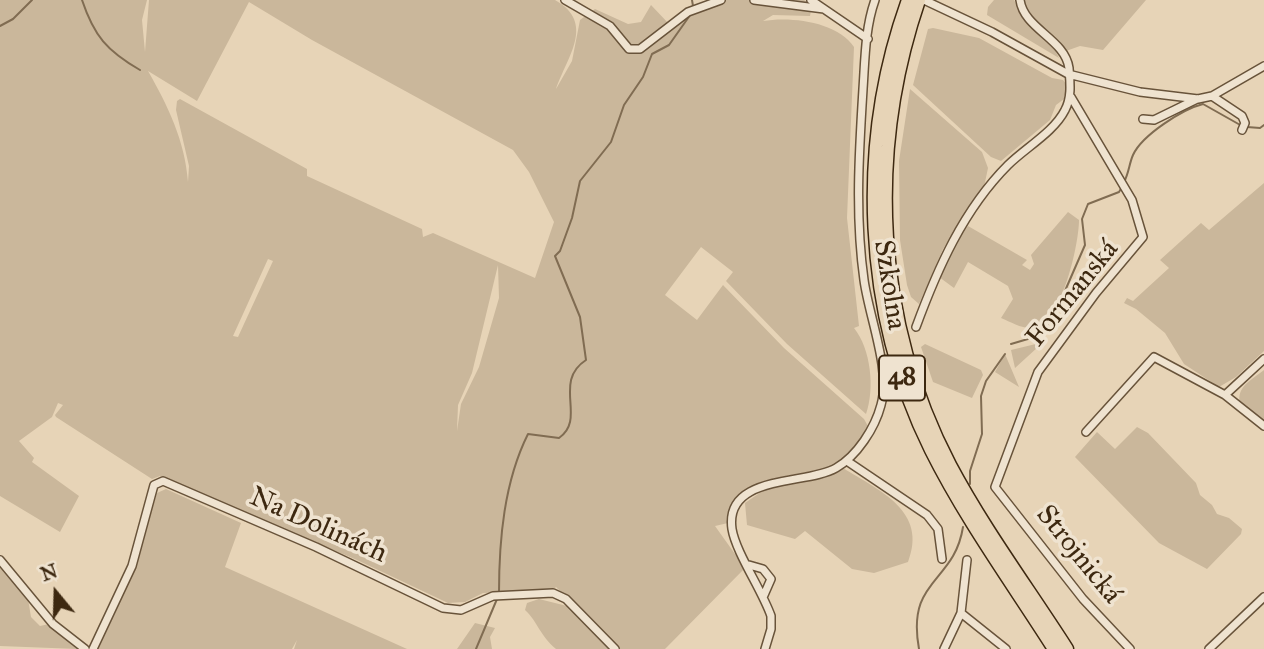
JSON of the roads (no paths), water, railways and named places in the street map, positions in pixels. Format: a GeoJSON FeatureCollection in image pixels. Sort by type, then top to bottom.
{"type":"FeatureCollection","features":[{"type":"Feature","properties":{"kind":"highway","name":"48"},"geometry":{"type":"LineString","coordinates":[[908,0],[892,103],[885,173],[887,255],[901,335],[922,401],[954,473],[1067,649]]}},
{"type":"Feature","properties":{"kind":"highway","name":"48"},"geometry":{"type":"LineString","coordinates":[[922,0],[905,26],[880,108],[874,188],[878,271],[891,337],[916,416],[939,465],[969,519],[1054,649]]}},
{"type":"Feature","properties":{"kind":"street"},"geometry":{"type":"LineString","coordinates":[[565,0],[610,26],[629,49],[640,49],[652,43],[688,12],[698,6],[721,0]]}},
{"type":"Feature","properties":{"kind":"street"},"geometry":{"type":"LineString","coordinates":[[754,0],[824,9]]}},
{"type":"Feature","properties":{"kind":"street"},"geometry":{"type":"LineString","coordinates":[[811,0],[868,39]]}},
{"type":"Feature","properties":{"kind":"street","name":"Szkolna"},"geometry":{"type":"LineString","coordinates":[[847,461],[876,419],[885,388],[867,297],[859,228],[860,139],[868,39],[875,0]]}},
{"type":"Feature","properties":{"kind":"street"},"geometry":{"type":"LineString","coordinates":[[922,0],[992,32],[1068,74],[1140,92],[1198,99]]}},
{"type":"Feature","properties":{"kind":"street","name":"Szkolna"},"geometry":{"type":"LineString","coordinates":[[916,327],[939,265],[955,238],[1006,167],[1065,112],[1071,97],[1065,57],[1026,16],[1020,0]]}},
{"type":"Feature","properties":{"kind":"street"},"geometry":{"type":"LineString","coordinates":[[1143,119],[1154,120],[1198,99],[1212,96],[1264,66]]}},
{"type":"Feature","properties":{"kind":"street"},"geometry":{"type":"LineString","coordinates":[[1212,96],[1242,116],[1243,126]]}},
{"type":"Feature","properties":{"kind":"street","name":"Formanská"},"geometry":{"type":"LineString","coordinates":[[995,487],[1016,437],[1038,372],[1096,293],[1143,237],[1138,214],[1071,97]]}},
{"type":"Feature","properties":{"kind":"street"},"geometry":{"type":"LineString","coordinates":[[1065,112],[1077,110]]}},
{"type":"Feature","properties":{"kind":"street"},"geometry":{"type":"LineString","coordinates":[[1086,432],[1154,356],[1225,395],[1264,426]]}},
{"type":"Feature","properties":{"kind":"street"},"geometry":{"type":"LineString","coordinates":[[1225,395],[1264,359]]}},
{"type":"Feature","properties":{"kind":"street"},"geometry":{"type":"LineString","coordinates":[[765,649],[772,625],[764,595],[733,531],[732,518],[739,503],[764,485],[830,472],[847,461],[927,515],[938,529],[942,559]]}},
{"type":"Feature","properties":{"kind":"street","name":"Na Dolinách"},"geometry":{"type":"LineString","coordinates":[[93,649],[132,566],[154,485],[163,481],[316,547],[443,608],[461,610],[494,596],[553,593],[566,599],[615,649]]}},
{"type":"Feature","properties":{"kind":"street","name":"Strojnická"},"geometry":{"type":"LineString","coordinates":[[995,487],[1083,599],[1130,649]]}},
{"type":"Feature","properties":{"kind":"street"},"geometry":{"type":"LineString","coordinates":[[0,560],[53,624],[85,649]]}},
{"type":"Feature","properties":{"kind":"street"},"geometry":{"type":"LineString","coordinates":[[944,649],[961,613],[967,560]]}},
{"type":"Feature","properties":{"kind":"street"},"geometry":{"type":"LineString","coordinates":[[749,565],[762,569],[771,579],[764,595]]}},
{"type":"Feature","properties":{"kind":"street"},"geometry":{"type":"LineString","coordinates":[[1209,649],[1264,597]]}},
{"type":"Feature","properties":{"kind":"street"},"geometry":{"type":"LineString","coordinates":[[961,613],[1006,649]]}},
{"type":"Feature","properties":{"kind":"waterway"},"geometry":{"type":"LineString","coordinates":[[0,26],[13,19],[32,0]]}},
{"type":"Feature","properties":{"kind":"waterway"},"geometry":{"type":"LineString","coordinates":[[82,0],[91,23],[103,41],[140,70]]}},
{"type":"Feature","properties":{"kind":"waterway"},"geometry":{"type":"LineString","coordinates":[[692,0],[693,6]]}},
{"type":"Feature","properties":{"kind":"waterway"},"geometry":{"type":"LineString","coordinates":[[499,593],[504,512],[520,452],[528,434],[559,438],[567,430],[571,411],[571,379],[576,369],[586,360],[580,317],[555,256],[560,251],[572,218],[580,181],[611,142],[624,105],[643,77],[652,54],[669,45],[693,11]]}},
{"type":"Feature","properties":{"kind":"waterway"},"geometry":{"type":"LineString","coordinates":[[1124,182],[1138,147],[1154,131],[1185,111],[1203,104],[1242,126]]}},
{"type":"Feature","properties":{"kind":"waterway"},"geometry":{"type":"LineString","coordinates":[[1247,127],[1260,128],[1264,125]]}},
{"type":"Feature","properties":{"kind":"waterway"},"geometry":{"type":"LineString","coordinates":[[1011,344],[1038,336],[1054,316],[1085,245],[1082,219],[1088,204],[1119,192],[1122,187]]}},
{"type":"Feature","properties":{"kind":"waterway"},"geometry":{"type":"LineString","coordinates":[[970,484],[970,471],[982,434],[981,396],[986,381],[1005,354]]}},
{"type":"Feature","properties":{"kind":"waterway"},"geometry":{"type":"LineString","coordinates":[[919,649],[919,608],[925,594],[958,546],[963,527]]}},
{"type":"Feature","properties":{"kind":"waterway"},"geometry":{"type":"LineString","coordinates":[[476,649],[497,599]]}}]}
